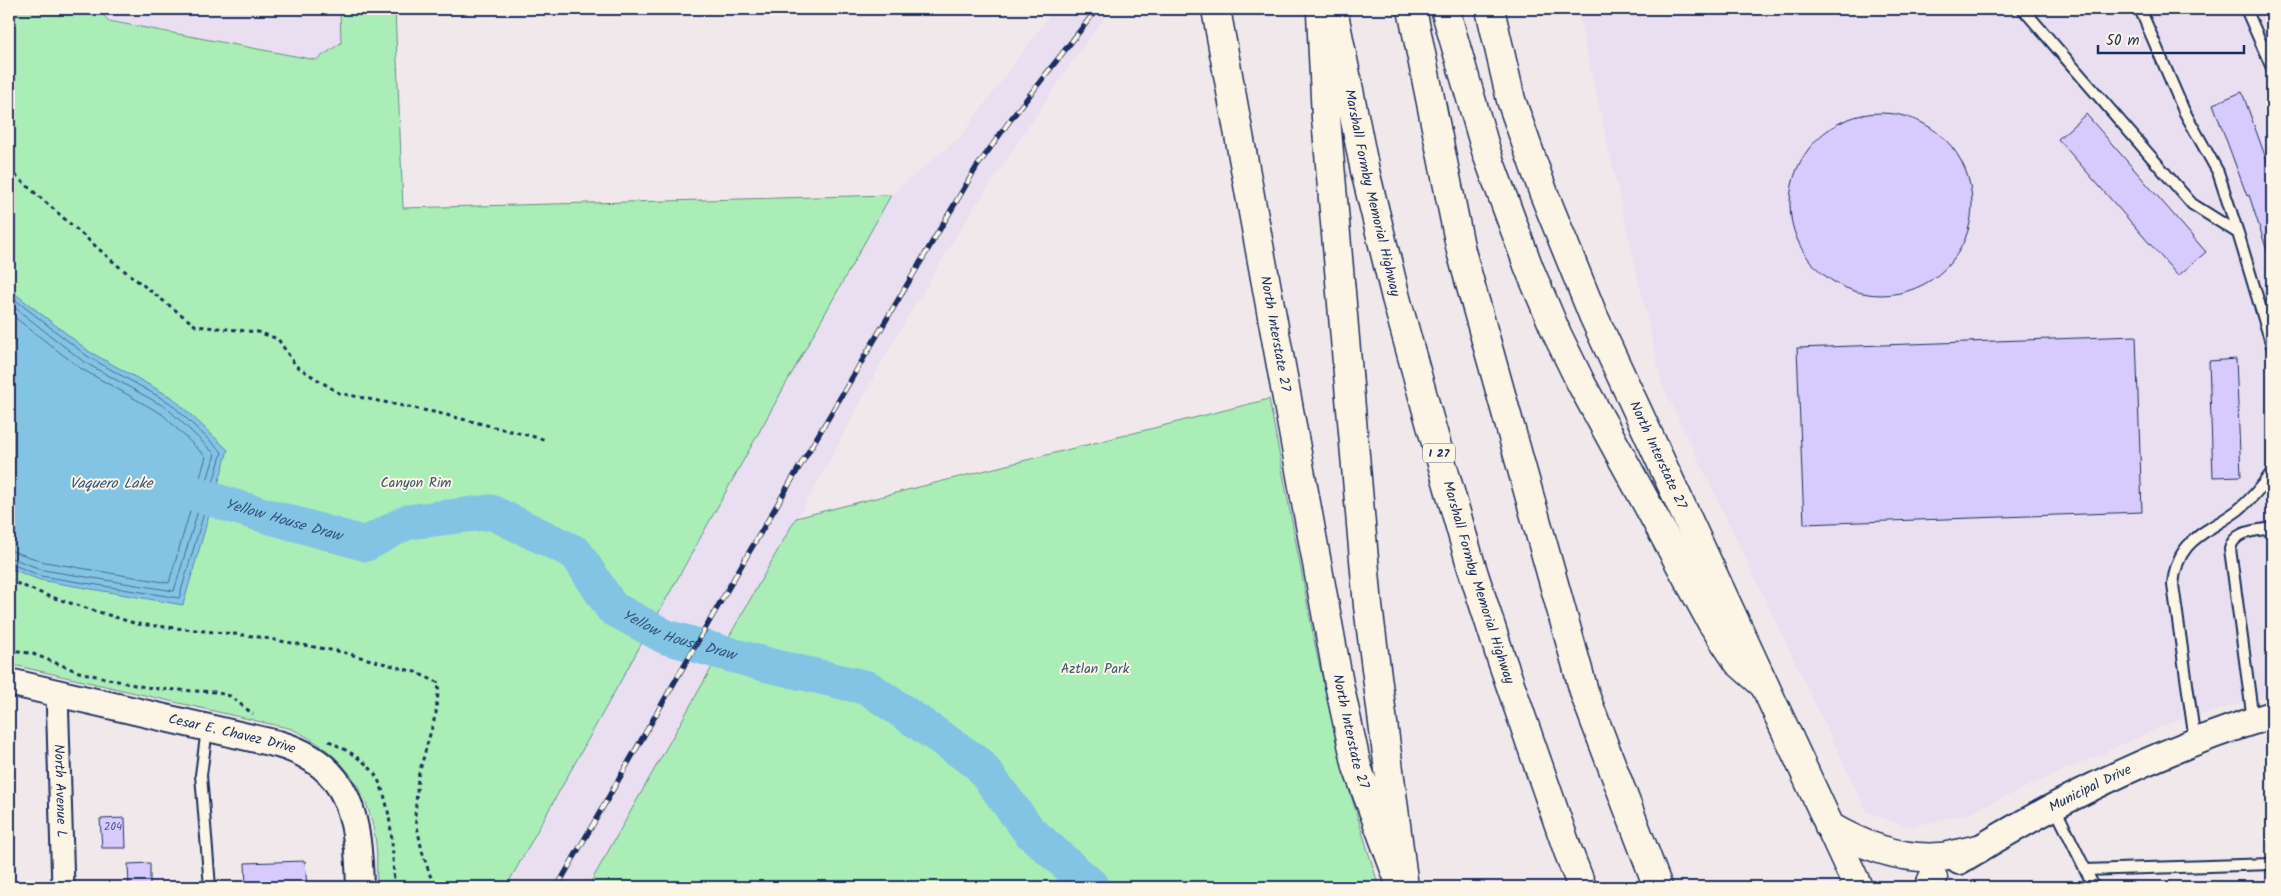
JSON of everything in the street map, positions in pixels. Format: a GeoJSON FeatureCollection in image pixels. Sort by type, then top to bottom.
{"type":"FeatureCollection","features":[{"type":"Feature","properties":{"kind":"main road","name":"North Interstate 27"},"geometry":{"type":"LineString","coordinates":[[1216,9],[1339,684],[1357,767],[1402,887]]}},
{"type":"Feature","properties":{"kind":"main road"},"geometry":{"type":"LineString","coordinates":[[1321,9],[1326,118],[1368,606],[1402,887]]}},
{"type":"Feature","properties":{"kind":"main road","name":"Marshall Formby Memorial Highway"},"geometry":{"type":"LineString","coordinates":[[1333,9],[1367,180],[1430,422],[1471,565],[1501,658],[1582,887]]}},
{"type":"Feature","properties":{"kind":"main road"},"geometry":{"type":"LineString","coordinates":[[1412,9],[1466,270],[1586,695],[1658,887]]}},
{"type":"Feature","properties":{"kind":"main road"},"geometry":{"type":"LineString","coordinates":[[1445,9],[1486,154],[1529,268],[1557,334],[1582,385],[1712,623],[1738,662],[1764,685]]}},
{"type":"Feature","properties":{"kind":"main road","name":"North Interstate 27"},"geometry":{"type":"LineString","coordinates":[[1490,9],[1511,100],[1544,194],[1593,315],[1858,887]]}},
{"type":"Feature","properties":{"kind":"main road"},"geometry":{"type":"LineString","coordinates":[[1829,826],[1847,837],[1904,856],[1942,856],[1978,849]]}},
{"type":"Feature","properties":{"kind":"street","name":"Cesar E. Chavez Drive"},"geometry":{"type":"LineString","coordinates":[[9,682],[295,749],[325,768],[342,788],[353,816],[358,846],[360,887]]}},
{"type":"Feature","properties":{"kind":"street","name":"North Avenue L"},"geometry":{"type":"LineString","coordinates":[[56,693],[63,887]]}},
{"type":"Feature","properties":{"kind":"street","name":"Municipal Drive"},"geometry":{"type":"LineString","coordinates":[[1928,884],[1978,849],[2053,805],[2147,761],[2263,718]]}},
{"type":"Feature","properties":{"kind":"lane"},"geometry":{"type":"LineString","coordinates":[[2023,9],[2192,204],[2238,233]]}},
{"type":"Feature","properties":{"kind":"lane"},"geometry":{"type":"LineString","coordinates":[[2140,9],[2184,111],[2218,172],[2272,346]]}},
{"type":"Feature","properties":{"kind":"lane"},"geometry":{"type":"LineString","coordinates":[[2246,9],[2272,68]]}},
{"type":"Feature","properties":{"kind":"lane"},"geometry":{"type":"LineString","coordinates":[[2195,742],[2173,585],[2177,562],[2185,548],[2194,538],[2240,508],[2261,488],[2272,472]]}},
{"type":"Feature","properties":{"kind":"lane"},"geometry":{"type":"LineString","coordinates":[[2263,718],[2230,549],[2236,536],[2245,532],[2272,528]]}},
{"type":"Feature","properties":{"kind":"lane"},"geometry":{"type":"LineString","coordinates":[[207,728],[201,775],[210,887]]}},
{"type":"Feature","properties":{"kind":"lane"},"geometry":{"type":"LineString","coordinates":[[2053,805],[2094,887]]}},
{"type":"Feature","properties":{"kind":"lane"},"geometry":{"type":"LineString","coordinates":[[2085,870],[2272,864]]}},
{"type":"Feature","properties":{"kind":"path"},"geometry":{"type":"LineString","coordinates":[[9,170],[117,265],[196,326],[258,332],[278,339],[296,366],[340,393],[438,413],[547,440]]}},
{"type":"Feature","properties":{"kind":"path"},"geometry":{"type":"LineString","coordinates":[[9,580],[48,596],[137,624],[253,636],[342,652],[415,672],[439,683],[436,713],[418,777],[415,816],[422,851],[434,887]]}},
{"type":"Feature","properties":{"kind":"path"},"geometry":{"type":"LineString","coordinates":[[995,887],[996,885],[1064,886]]}},
{"type":"Feature","properties":{"kind":"shaded area"},"geometry":{"type":"Polygon","coordinates":[[[97,9],[340,9],[341,43],[316,60],[109,21],[97,9]]]}},
{"type":"Feature","properties":{"kind":"shaded area"},"geometry":{"type":"Polygon","coordinates":[[[1054,9],[1112,9],[1080,50],[972,211],[922,293],[886,354],[827,466],[588,887],[506,887],[891,195],[961,136],[1054,9]]]}},
{"type":"Feature","properties":{"kind":"shaded area"},"geometry":{"type":"Polygon","coordinates":[[[1577,9],[2272,9],[2272,695],[2170,723],[1969,813],[1909,827],[1867,812],[1662,384],[1577,9]]]}},
{"type":"Feature","properties":{"kind":"green space","name":"Canyon Rim"},"geometry":{"type":"Polygon","coordinates":[[[9,9],[97,9],[109,21],[316,60],[341,43],[340,9],[395,9],[403,208],[891,195],[506,887],[377,887],[375,837],[371,818],[358,786],[337,759],[309,738],[292,729],[9,664],[9,9]]]}},
{"type":"Feature","properties":{"kind":"green space","name":"Aztlan Park"},"geometry":{"type":"Polygon","coordinates":[[[1269,399],[1317,655],[1350,792],[1379,887],[588,887],[796,518],[1269,399]]]}},
{"type":"Feature","properties":{"kind":"water","name":"Vaquero Lake"},"geometry":{"type":"Polygon","coordinates":[[[9,289],[90,352],[173,398],[228,450],[183,605],[40,580],[9,568],[9,289]]]}},
{"type":"Feature","properties":{"kind":"building"},"geometry":{"type":"Polygon","coordinates":[[[2242,92],[2272,175],[2272,257],[2269,257],[2249,195],[2247,196],[2213,104],[2242,92]]]}},
{"type":"Feature","properties":{"kind":"building"},"geometry":{"type":"Polygon","coordinates":[[[1890,113],[1899,114],[1924,123],[1946,139],[1962,161],[1971,186],[1971,222],[1962,247],[1946,269],[1924,285],[1908,291],[1890,295],[1872,295],[1863,294],[1838,285],[1823,275],[1810,262],[1800,247],[1791,222],[1790,195],[1791,186],[1800,161],[1810,146],[1823,133],[1838,123],[1863,114],[1890,113]]]}},
{"type":"Feature","properties":{"kind":"building"},"geometry":{"type":"Polygon","coordinates":[[[2086,114],[2206,252],[2178,276],[2058,139],[2086,114]]]}},
{"type":"Feature","properties":{"kind":"building"},"geometry":{"type":"Polygon","coordinates":[[[2136,336],[2142,512],[1804,524],[1797,348],[2136,336]]]}},
{"type":"Feature","properties":{"kind":"building"},"geometry":{"type":"Polygon","coordinates":[[[2236,359],[2241,476],[2213,477],[2209,361],[2236,359]]]}},
{"type":"Feature","properties":{"kind":"building"},"geometry":{"type":"Polygon","coordinates":[[[125,818],[126,848],[102,848],[100,819],[125,818]]]}},
{"type":"Feature","properties":{"kind":"building"},"geometry":{"type":"Polygon","coordinates":[[[305,861],[307,887],[246,887],[245,863],[305,861]]]}},
{"type":"Feature","properties":{"kind":"building"},"geometry":{"type":"Polygon","coordinates":[[[150,863],[150,887],[129,887],[128,864],[150,863]]]}},
{"type":"Feature","properties":{"kind":"waterway","name":"Yellow House Draw"},"geometry":{"type":"LineString","coordinates":[[167,484],[232,506],[366,544],[407,522],[491,512],[576,553],[612,608],[666,637],[768,665],[868,688],[979,764],[1030,832],[1093,887]]}},
{"type":"Feature","properties":{"kind":"railway"},"geometry":{"type":"LineString","coordinates":[[557,887],[748,554],[976,168],[1011,119],[1097,9]]}}]}
